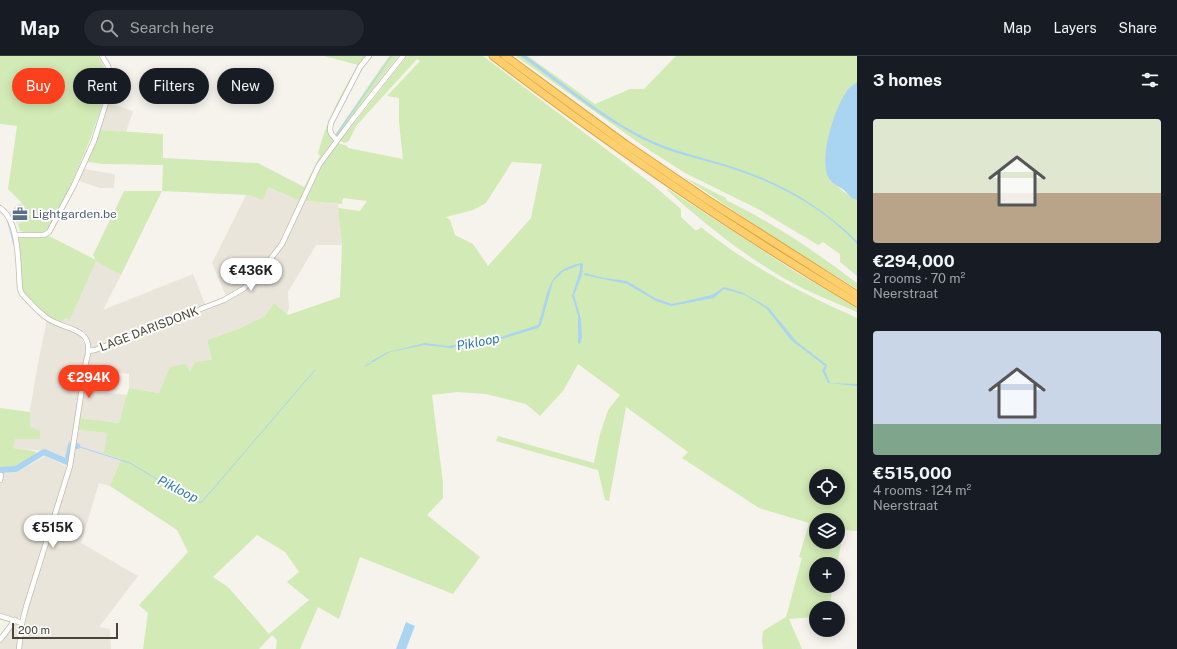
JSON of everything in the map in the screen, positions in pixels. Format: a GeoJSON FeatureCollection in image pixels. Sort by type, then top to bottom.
{"type":"FeatureCollection","features":[{"type":"Feature","properties":{"kind":"highway"},"geometry":{"type":"LineString","coordinates":[[493,56],[623,151],[703,206],[857,303]]}},
{"type":"Feature","properties":{"kind":"highway"},"geometry":{"type":"LineString","coordinates":[[505,56],[625,144],[706,199],[857,295]]}},
{"type":"Feature","properties":{"kind":"street"},"geometry":{"type":"LineString","coordinates":[[15,235],[44,235],[49,232],[74,185],[94,141],[110,90],[112,80],[108,66],[102,56]]}},
{"type":"Feature","properties":{"kind":"street"},"geometry":{"type":"LineString","coordinates":[[337,140],[331,135],[331,123],[360,67],[369,56]]}},
{"type":"Feature","properties":{"kind":"street","name":"LAGE DARISDONK"},"geometry":{"type":"LineString","coordinates":[[90,350],[108,345],[224,300],[248,284],[265,267],[282,244],[319,165],[403,56]]}},
{"type":"Feature","properties":{"kind":"street"},"geometry":{"type":"LineString","coordinates":[[0,208],[8,215],[15,235],[20,289],[22,294],[49,319],[78,331],[84,338],[90,350],[86,362],[70,466],[22,623],[19,649]]}},
{"type":"Feature","properties":{"kind":"street"},"geometry":{"type":"LineString","coordinates":[[0,616],[22,623]]}},
{"type":"Feature","properties":{"kind":"street"},"geometry":{"type":"LineString","coordinates":[[0,640],[15,620]]}},
{"type":"Feature","properties":{"kind":"shaded area"},"geometry":{"type":"Polygon","coordinates":[[[109,104],[133,111],[126,132],[99,130],[109,104]]]}},
{"type":"Feature","properties":{"kind":"shaded area"},"geometry":{"type":"Polygon","coordinates":[[[84,169],[115,174],[114,188],[100,188],[79,181],[84,169]]]}},
{"type":"Feature","properties":{"kind":"shaded area"},"geometry":{"type":"Polygon","coordinates":[[[268,187],[300,201],[280,244],[259,271],[241,287],[226,296],[212,263],[246,195],[268,187]]]}},
{"type":"Feature","properties":{"kind":"shaded area"},"geometry":{"type":"Polygon","coordinates":[[[305,201],[338,204],[342,245],[316,245],[288,292],[289,308],[287,314],[274,303],[265,316],[238,329],[207,340],[212,360],[159,393],[129,388],[129,374],[87,368],[89,357],[92,353],[213,308],[243,291],[262,273],[276,256],[305,201]]]}},
{"type":"Feature","properties":{"kind":"shaded area"},"geometry":{"type":"Polygon","coordinates":[[[21,202],[31,214],[18,225],[9,212],[21,202]]]}},
{"type":"Feature","properties":{"kind":"shaded area"},"geometry":{"type":"Polygon","coordinates":[[[96,260],[121,275],[103,310],[193,274],[206,306],[96,348],[92,347],[80,329],[62,322],[65,318],[70,320],[96,260]]]}},
{"type":"Feature","properties":{"kind":"shaded area"},"geometry":{"type":"Polygon","coordinates":[[[47,320],[78,333],[87,348],[68,463],[44,451],[12,448],[15,439],[40,439],[30,427],[29,416],[47,320]]]}},
{"type":"Feature","properties":{"kind":"shaded area"},"geometry":{"type":"Polygon","coordinates":[[[84,390],[128,395],[119,423],[80,418],[84,390]]]}},
{"type":"Feature","properties":{"kind":"shaded area"},"geometry":{"type":"Polygon","coordinates":[[[79,430],[107,433],[121,459],[110,486],[99,483],[81,543],[138,576],[99,627],[110,629],[111,649],[21,649],[28,609],[70,473],[79,430]]]}},
{"type":"Feature","properties":{"kind":"shaded area"},"geometry":{"type":"Polygon","coordinates":[[[46,456],[68,467],[21,616],[17,619],[0,613],[0,473],[17,472],[46,456]]]}},
{"type":"Feature","properties":{"kind":"shaded area"},"geometry":{"type":"Polygon","coordinates":[[[17,624],[20,627],[17,649],[0,649],[0,643],[13,625],[17,624]]]}},
{"type":"Feature","properties":{"kind":"green space"},"geometry":{"type":"Polygon","coordinates":[[[0,56],[98,56],[105,68],[73,68],[73,104],[102,104],[78,168],[55,216],[49,227],[44,232],[32,233],[20,231],[18,225],[31,214],[8,189],[17,126],[0,124],[0,56]]]}},
{"type":"Feature","properties":{"kind":"green space"},"geometry":{"type":"Polygon","coordinates":[[[324,56],[365,56],[359,64],[329,126],[330,136],[333,141],[319,160],[300,201],[268,187],[263,200],[249,195],[162,191],[163,165],[104,164],[87,162],[99,130],[163,134],[163,158],[258,163],[304,187],[320,156],[318,153],[330,118],[340,96],[358,65],[324,56]]]}},
{"type":"Feature","properties":{"kind":"green space"},"geometry":{"type":"Polygon","coordinates":[[[389,56],[398,56],[337,136],[335,135],[389,56]]]}},
{"type":"Feature","properties":{"kind":"green space"},"geometry":{"type":"Polygon","coordinates":[[[407,56],[483,56],[652,184],[681,209],[681,217],[695,230],[698,230],[701,227],[738,254],[776,278],[857,318],[857,531],[845,530],[845,513],[809,513],[809,523],[759,508],[682,458],[688,452],[626,407],[609,501],[605,500],[598,470],[496,441],[498,436],[594,463],[600,434],[608,410],[620,395],[578,364],[563,391],[540,416],[526,404],[486,394],[457,392],[432,395],[443,483],[443,498],[427,515],[480,557],[453,594],[360,557],[339,619],[318,607],[300,649],[276,649],[277,640],[272,635],[259,649],[143,649],[148,613],[139,605],[188,552],[177,530],[110,486],[121,459],[104,453],[107,433],[79,430],[80,418],[119,423],[129,388],[159,393],[170,367],[186,364],[190,372],[195,362],[212,360],[207,340],[238,329],[265,316],[274,303],[288,315],[340,297],[342,245],[338,208],[360,211],[367,201],[343,198],[342,204],[305,201],[322,165],[338,143],[347,146],[348,148],[403,159],[399,122],[399,98],[387,96],[420,61],[417,59],[356,126],[349,141],[345,143],[340,141],[407,56]],[[512,162],[486,203],[473,210],[446,217],[450,220],[455,235],[473,244],[488,266],[531,218],[542,164],[512,162]],[[257,535],[213,577],[228,587],[269,634],[309,600],[287,582],[299,572],[285,552],[257,535]]]}},
{"type":"Feature","properties":{"kind":"green space"},"geometry":{"type":"Polygon","coordinates":[[[497,56],[500,56],[587,120],[720,212],[857,298],[857,300],[771,247],[649,166],[497,56]]]}},
{"type":"Feature","properties":{"kind":"green space"},"geometry":{"type":"Polygon","coordinates":[[[516,56],[528,56],[595,104],[630,89],[644,89],[676,56],[857,56],[857,82],[846,91],[833,121],[826,159],[830,181],[857,200],[857,276],[840,262],[840,254],[823,242],[818,245],[758,209],[685,173],[649,150],[516,56]]]}},
{"type":"Feature","properties":{"kind":"green space"},"geometry":{"type":"Polygon","coordinates":[[[684,177],[726,198],[726,200],[761,218],[793,238],[825,259],[857,283],[857,289],[771,236],[684,177]]]}},
{"type":"Feature","properties":{"kind":"green space"},"geometry":{"type":"Polygon","coordinates":[[[668,189],[794,271],[857,308],[857,312],[804,289],[767,268],[715,231],[667,190],[668,189]]]}},
{"type":"Feature","properties":{"kind":"green space"},"geometry":{"type":"Polygon","coordinates":[[[124,191],[162,191],[121,275],[96,261],[70,320],[65,318],[62,322],[47,316],[24,293],[22,289],[19,237],[42,238],[49,236],[96,260],[93,255],[124,191]]]}},
{"type":"Feature","properties":{"kind":"green space"},"geometry":{"type":"Polygon","coordinates":[[[0,408],[30,412],[30,427],[40,431],[40,439],[15,439],[13,448],[34,451],[42,456],[16,469],[0,469],[0,408]]]}},
{"type":"Feature","properties":{"kind":"green space"},"geometry":{"type":"Polygon","coordinates":[[[809,523],[809,549],[840,549],[838,557],[809,557],[809,593],[832,593],[830,601],[809,601],[809,618],[789,619],[802,649],[763,649],[763,631],[786,617],[802,558],[799,557],[809,523]]]}},
{"type":"Feature","properties":{"kind":"water"},"geometry":{"type":"Polygon","coordinates":[[[392,56],[337,135],[336,134],[392,56]]]}},
{"type":"Feature","properties":{"kind":"water"},"geometry":{"type":"Polygon","coordinates":[[[521,56],[526,56],[587,102],[636,133],[663,146],[758,176],[804,199],[818,208],[844,229],[857,241],[857,244],[832,220],[818,210],[803,200],[772,184],[728,167],[663,148],[635,135],[585,103],[521,56]]]}},
{"type":"Feature","properties":{"kind":"water"},"geometry":{"type":"Polygon","coordinates":[[[857,82],[857,200],[852,198],[831,182],[826,172],[825,161],[832,123],[841,100],[847,91],[857,82]]]}},
{"type":"Feature","properties":{"kind":"water"},"geometry":{"type":"Polygon","coordinates":[[[581,263],[583,264],[582,275],[574,295],[581,319],[582,337],[580,344],[578,343],[578,316],[572,296],[580,270],[580,265],[564,271],[553,281],[541,325],[538,328],[495,341],[474,343],[494,339],[538,325],[547,294],[554,278],[560,272],[569,267],[581,263]]]}},
{"type":"Feature","properties":{"kind":"water"},"geometry":{"type":"Polygon","coordinates":[[[585,273],[604,278],[627,281],[655,298],[672,304],[712,295],[724,287],[741,292],[768,307],[797,342],[827,365],[825,371],[830,383],[857,384],[857,386],[828,383],[822,370],[825,366],[791,340],[766,308],[745,295],[724,289],[714,298],[671,306],[656,301],[627,284],[584,275],[585,273]]]}},
{"type":"Feature","properties":{"kind":"water"},"geometry":{"type":"Polygon","coordinates":[[[473,342],[452,348],[424,345],[390,352],[373,362],[370,362],[388,352],[425,343],[447,346],[473,342]]]}},
{"type":"Feature","properties":{"kind":"water"},"geometry":{"type":"Polygon","coordinates":[[[406,622],[415,626],[406,649],[396,649],[406,622]]]}},
{"type":"Feature","properties":{"kind":"waterway"},"geometry":{"type":"LineString","coordinates":[[7,219],[14,245]]}},
{"type":"Feature","properties":{"kind":"waterway","name":"Pikloop"},"geometry":{"type":"LineString","coordinates":[[365,366],[371,363]]}},
{"type":"Feature","properties":{"kind":"waterway","name":"Pikloop"},"geometry":{"type":"LineString","coordinates":[[77,446],[130,463],[187,497],[201,503],[315,370]]}},
{"type":"Feature","properties":{"kind":"waterway","name":"Pikloop"},"geometry":{"type":"LineString","coordinates":[[0,470],[16,469],[44,452],[67,462],[71,445],[77,446]]}},
{"type":"Feature","properties":{"kind":"place","name":"Lightgarden.be"},"geometry":{"type":"Point","coordinates":[20,214]}}]}
